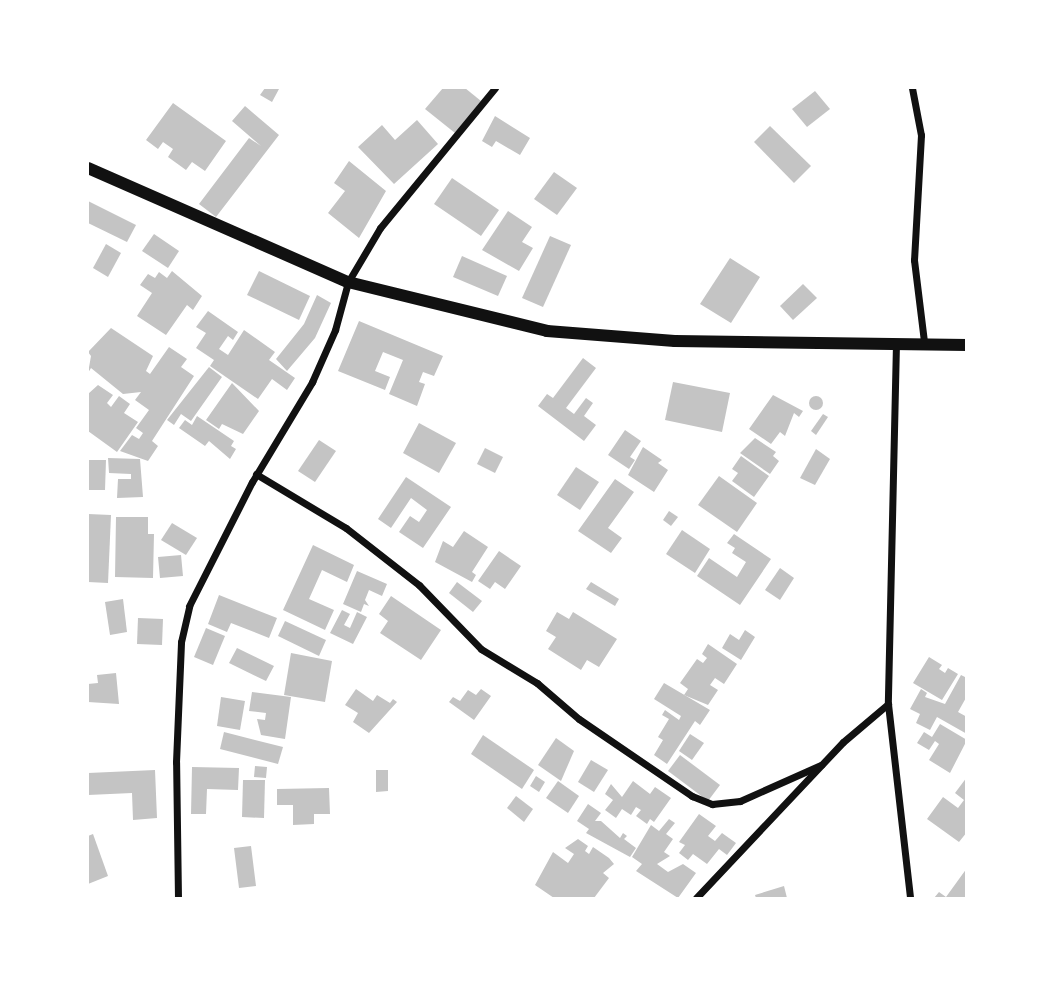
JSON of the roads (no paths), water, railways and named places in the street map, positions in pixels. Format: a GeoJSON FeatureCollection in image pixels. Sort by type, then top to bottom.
{"type":"FeatureCollection","features":[{"type":"Feature","properties":{"kind":"street"},"geometry":{"type":"LineString","coordinates":[[178,898],[176,762],[183,624],[209,564],[256,474],[312,382],[335,330],[348,282],[380,228],[495,88]]}},
{"type":"Feature","properties":{"kind":"street"},"geometry":{"type":"LineString","coordinates":[[912,88],[921,135],[914,260],[924,342]]}},
{"type":"Feature","properties":{"kind":"street"},"geometry":{"type":"LineString","coordinates":[[88,168],[348,282],[547,331],[675,341],[924,342],[967,345]]}},
{"type":"Feature","properties":{"kind":"street"},"geometry":{"type":"LineString","coordinates":[[896,343],[888,704],[911,898]]}},
{"type":"Feature","properties":{"kind":"street"},"geometry":{"type":"LineString","coordinates":[[256,474],[346,528],[419,585],[481,649],[537,683],[579,719],[692,796],[712,804],[740,801],[821,765]]}},
{"type":"Feature","properties":{"kind":"street"},"geometry":{"type":"LineString","coordinates":[[696,898],[821,765],[888,704]]}}]}
